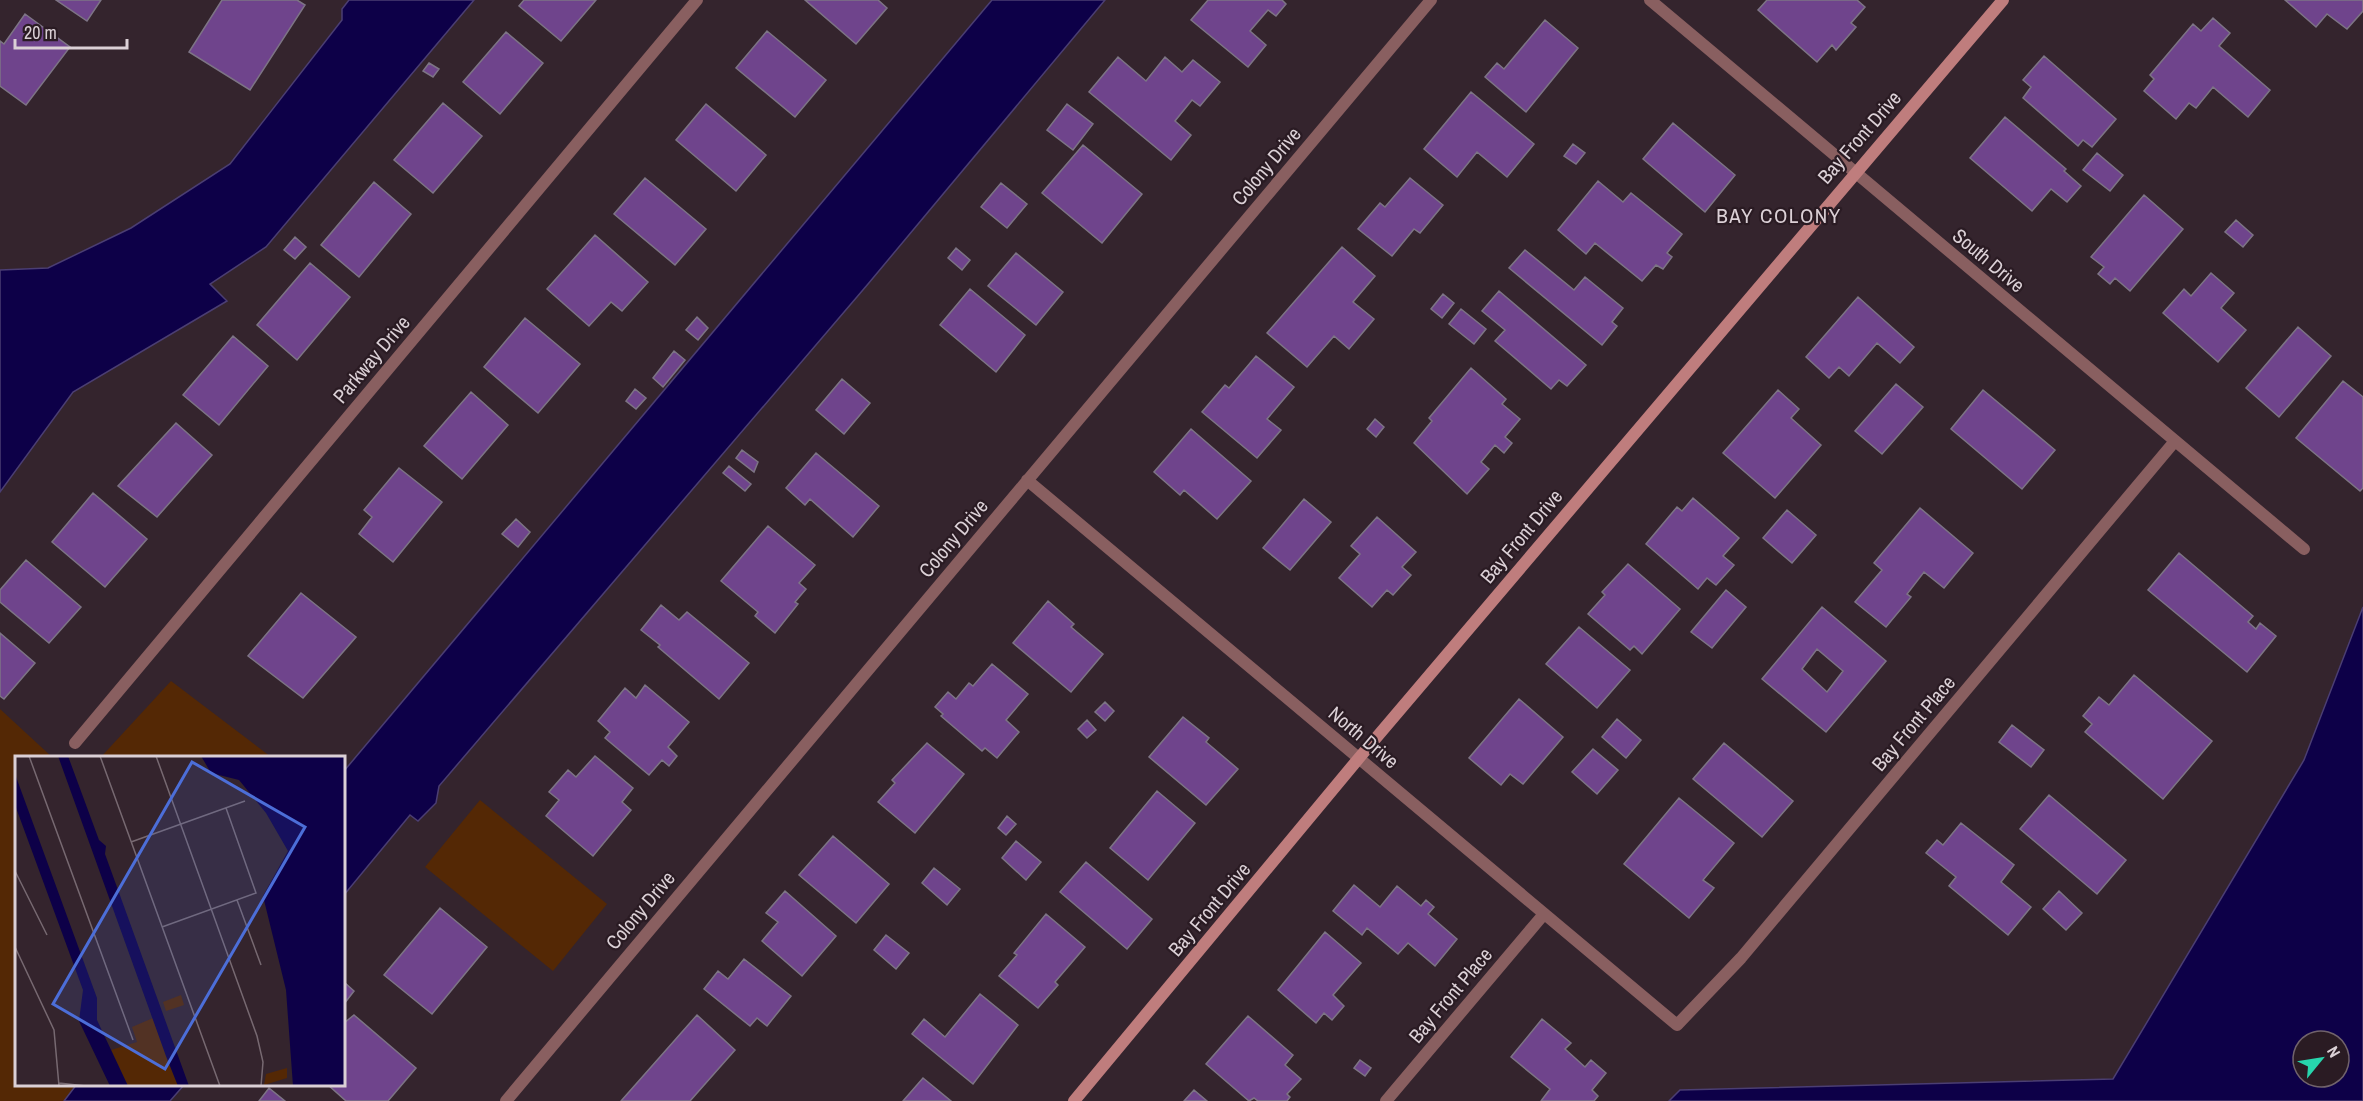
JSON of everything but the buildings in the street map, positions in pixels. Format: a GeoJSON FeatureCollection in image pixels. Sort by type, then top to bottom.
{"type":"FeatureCollection","features":[{"type":"Feature","properties":{"kind":"street","name":"Parkway Drive"},"geometry":{"type":"LineString","coordinates":[[75,742],[697,0]]}},
{"type":"Feature","properties":{"kind":"street","name":"Colony Drive"},"geometry":{"type":"LineString","coordinates":[[506,1101],[1431,0]]}},
{"type":"Feature","properties":{"kind":"street","name":"South Drive"},"geometry":{"type":"LineString","coordinates":[[1650,0],[2304,549]]}},
{"type":"Feature","properties":{"kind":"street","name":"Bay Front Drive"},"geometry":{"type":"LineString","coordinates":[[1074,1101],[1359,758],[1854,172],[2003,0]]}},
{"type":"Feature","properties":{"kind":"street","name":"Bay Front Place"},"geometry":{"type":"LineString","coordinates":[[1677,1025],[1741,958],[2175,441]]}},
{"type":"Feature","properties":{"kind":"street","name":"North Drive"},"geometry":{"type":"LineString","coordinates":[[1027,480],[1677,1025]]}},
{"type":"Feature","properties":{"kind":"street","name":"Bay Front Place"},"geometry":{"type":"LineString","coordinates":[[1386,1101],[1544,914]]}},
{"type":"Feature","properties":{"kind":"shaded area"},"geometry":{"type":"Polygon","coordinates":[[[349,0],[474,0],[266,247],[210,284],[227,301],[73,392],[0,492],[0,270],[48,268],[131,228],[230,164],[342,20],[342,9],[349,0]]]}},
{"type":"Feature","properties":{"kind":"shaded area"},"geometry":{"type":"Polygon","coordinates":[[[992,0],[1105,0],[868,284],[439,786],[436,803],[418,821],[410,815],[345,894],[345,770],[992,0]]]}},
{"type":"Feature","properties":{"kind":"shaded area"},"geometry":{"type":"Polygon","coordinates":[[[2363,607],[2363,1101],[1669,1101],[1680,1090],[2113,1079],[2304,760],[2363,607]]]}},
{"type":"Feature","properties":{"kind":"shaded area"},"geometry":{"type":"Polygon","coordinates":[[[171,681],[270,756],[102,756],[171,681]]]}},
{"type":"Feature","properties":{"kind":"shaded area"},"geometry":{"type":"Polygon","coordinates":[[[0,709],[51,756],[15,756],[15,1086],[76,1086],[64,1101],[0,1101],[0,709]]]}},
{"type":"Feature","properties":{"kind":"shaded area"},"geometry":{"type":"Polygon","coordinates":[[[480,800],[607,904],[553,971],[425,867],[480,800]]]}},
{"type":"Feature","properties":{"kind":"shaded area"},"geometry":{"type":"Polygon","coordinates":[[[75,1086],[183,1086],[170,1101],[64,1101],[75,1086]]]}},
{"type":"Feature","properties":{"kind":"district","name":"BAY COLONY"},"geometry":{"type":"Point","coordinates":[1779,215]}}]}
